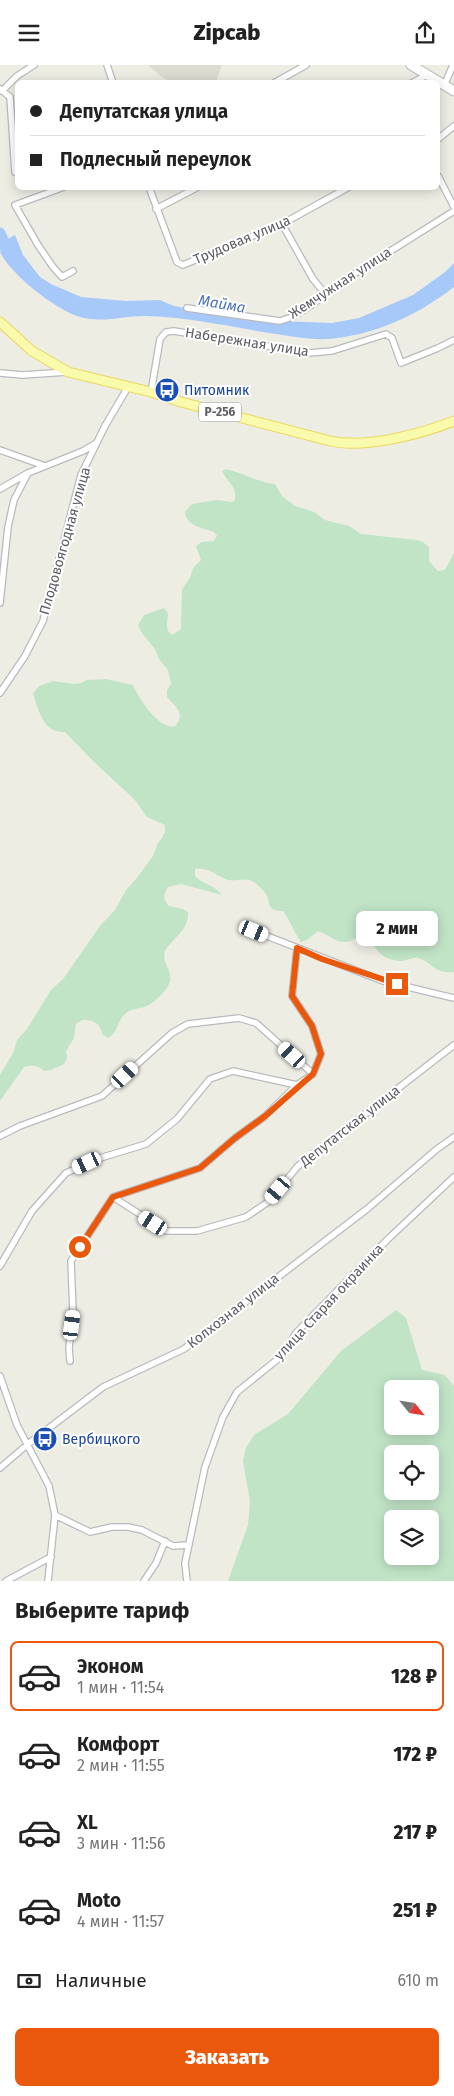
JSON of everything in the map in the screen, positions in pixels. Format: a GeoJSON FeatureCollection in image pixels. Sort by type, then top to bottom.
{"type":"FeatureCollection","features":[{"type":"Feature","properties":{"kind":"main road","name":"Р-256"},"geometry":{"type":"LineString","coordinates":[[0,322],[21,343],[68,372],[346,444],[368,443],[434,429],[454,421]]}},
{"type":"Feature","properties":{"kind":"street"},"geometry":{"type":"LineString","coordinates":[[15,172],[10,97],[1,90],[34,65]]}},
{"type":"Feature","properties":{"kind":"street"},"geometry":{"type":"LineString","coordinates":[[107,65],[112,80]]}},
{"type":"Feature","properties":{"kind":"street"},"geometry":{"type":"LineString","coordinates":[[279,80],[306,65]]}},
{"type":"Feature","properties":{"kind":"street"},"geometry":{"type":"LineString","coordinates":[[411,65],[435,80]]}},
{"type":"Feature","properties":{"kind":"street"},"geometry":{"type":"LineString","coordinates":[[444,86],[454,65]]}},
{"type":"Feature","properties":{"kind":"street"},"geometry":{"type":"LineString","coordinates":[[418,80],[427,75]]}},
{"type":"Feature","properties":{"kind":"street"},"geometry":{"type":"LineString","coordinates":[[440,83],[454,91]]}},
{"type":"Feature","properties":{"kind":"street"},"geometry":{"type":"LineString","coordinates":[[440,137],[454,126]]}},
{"type":"Feature","properties":{"kind":"street"},"geometry":{"type":"LineString","coordinates":[[440,180],[454,209]]}},
{"type":"Feature","properties":{"kind":"street"},"geometry":{"type":"LineString","coordinates":[[56,190],[15,205],[53,267],[62,277],[73,271]]}},
{"type":"Feature","properties":{"kind":"street","name":"Трудовая улица"},"geometry":{"type":"LineString","coordinates":[[150,190],[177,261],[183,265],[282,224],[344,190]]}},
{"type":"Feature","properties":{"kind":"street"},"geometry":{"type":"LineString","coordinates":[[156,209],[192,190]]}},
{"type":"Feature","properties":{"kind":"street","name":"Жемчужная улица"},"geometry":{"type":"LineString","coordinates":[[188,308],[280,321],[292,317],[454,209]]}},
{"type":"Feature","properties":{"kind":"street"},"geometry":{"type":"LineString","coordinates":[[282,224],[313,279],[326,295]]}},
{"type":"Feature","properties":{"kind":"street","name":"Набережная улица"},"geometry":{"type":"LineString","coordinates":[[151,392],[160,339],[166,332],[198,334],[308,353],[332,351],[386,334],[392,338],[402,363],[454,340]]}},
{"type":"Feature","properties":{"kind":"street"},"geometry":{"type":"LineString","coordinates":[[0,373],[23,375],[68,372]]}},
{"type":"Feature","properties":{"kind":"street","name":"Плодовоягодная улица"},"geometry":{"type":"LineString","coordinates":[[0,693],[25,656],[43,621],[82,475],[96,443],[128,387]]}},
{"type":"Feature","properties":{"kind":"street"},"geometry":{"type":"LineString","coordinates":[[0,489],[28,473],[83,451],[96,443]]}},
{"type":"Feature","properties":{"kind":"street"},"geometry":{"type":"LineString","coordinates":[[0,450],[45,466]]}},
{"type":"Feature","properties":{"kind":"street"},"geometry":{"type":"LineString","coordinates":[[0,603],[8,527],[14,500],[28,473]]}},
{"type":"Feature","properties":{"kind":"street"},"geometry":{"type":"LineString","coordinates":[[254,931],[383,981],[454,998]]}},
{"type":"Feature","properties":{"kind":"street"},"geometry":{"type":"LineString","coordinates":[[70,1361],[69,1348],[73,1312],[71,1261],[113,1197],[200,1168],[235,1138],[264,1117],[298,1085],[313,1074],[321,1054],[312,1026],[292,996],[297,948]]}},
{"type":"Feature","properties":{"kind":"street"},"geometry":{"type":"LineString","coordinates":[[0,1136],[20,1125],[102,1096],[172,1033],[188,1024],[240,1018],[256,1023],[313,1074]]}},
{"type":"Feature","properties":{"kind":"street","name":"Депутатская улица"},"geometry":{"type":"LineString","coordinates":[[113,1197],[166,1231],[196,1231],[246,1217],[268,1202],[298,1166],[454,1045]]}},
{"type":"Feature","properties":{"kind":"street"},"geometry":{"type":"LineString","coordinates":[[0,1266],[32,1211],[66,1173],[97,1159],[146,1144],[177,1119],[210,1079],[233,1071],[298,1085]]}},
{"type":"Feature","properties":{"kind":"street","name":"Колхозная улица"},"geometry":{"type":"LineString","coordinates":[[0,1468],[28,1444],[103,1387],[184,1349],[367,1209],[437,1149],[454,1137]]}},
{"type":"Feature","properties":{"kind":"street","name":"улица Старая окраинка"},"geometry":{"type":"LineString","coordinates":[[187,1581],[185,1563],[205,1467],[223,1417],[236,1392],[283,1355],[296,1333],[388,1239],[454,1177]]}},
{"type":"Feature","properties":{"kind":"street"},"geometry":{"type":"LineString","coordinates":[[0,1376],[17,1425],[48,1486],[55,1515],[48,1581]]}},
{"type":"Feature","properties":{"kind":"street"},"geometry":{"type":"LineString","coordinates":[[55,1515],[90,1532],[112,1527],[128,1527],[142,1530],[173,1546],[189,1545]]}},
{"type":"Feature","properties":{"kind":"street"},"geometry":{"type":"LineString","coordinates":[[144,1581],[156,1563],[165,1541]]}},
{"type":"Feature","properties":{"kind":"street"},"geometry":{"type":"LineString","coordinates":[[6,1581],[51,1557]]}},
{"type":"Feature","properties":{"kind":"shaded area"},"geometry":{"type":"Polygon","coordinates":[[[148,65],[222,65],[217,80],[168,80],[148,65]]]}},
{"type":"Feature","properties":{"kind":"green space"},"geometry":{"type":"Polygon","coordinates":[[[226,469],[275,484],[282,496],[295,506],[314,512],[325,520],[349,526],[361,534],[423,542],[429,547],[429,561],[438,571],[445,570],[454,553],[454,972],[437,970],[418,958],[401,961],[387,958],[379,952],[366,936],[342,942],[318,931],[307,940],[301,942],[283,911],[271,908],[266,894],[255,883],[249,880],[228,880],[209,871],[195,869],[195,876],[219,891],[222,895],[181,884],[168,887],[165,892],[164,897],[169,906],[188,912],[188,918],[184,928],[165,952],[164,956],[170,973],[170,981],[164,992],[147,1006],[127,1012],[120,1020],[112,1036],[108,1038],[102,1034],[98,1024],[82,1020],[76,1024],[74,1038],[66,1051],[67,1058],[64,1064],[44,1071],[35,1066],[24,1067],[0,1101],[0,1075],[13,1053],[17,1040],[27,1029],[51,990],[63,979],[100,926],[115,910],[126,890],[153,856],[165,832],[165,825],[147,817],[134,799],[65,732],[52,729],[47,725],[40,714],[33,694],[39,686],[53,681],[75,684],[87,680],[106,679],[133,685],[144,705],[155,717],[167,726],[174,727],[178,723],[180,719],[179,711],[167,697],[167,690],[171,684],[168,670],[138,625],[144,615],[164,608],[168,613],[167,625],[170,633],[172,635],[181,629],[182,589],[190,578],[193,568],[201,560],[196,546],[202,542],[214,541],[217,535],[192,523],[186,517],[185,512],[192,504],[217,500],[232,502],[235,500],[235,491],[222,471],[226,469]]]}},
{"type":"Feature","properties":{"kind":"green space"},"geometry":{"type":"Polygon","coordinates":[[[396,1310],[406,1318],[422,1370],[445,1375],[454,1386],[454,1581],[228,1581],[248,1525],[250,1502],[243,1461],[246,1448],[254,1435],[288,1414],[341,1351],[396,1310]]]}},
{"type":"Feature","properties":{"kind":"water"},"geometry":{"type":"Polygon","coordinates":[[[15,235],[23,255],[40,277],[81,297],[126,301],[160,300],[174,306],[253,320],[332,323],[359,318],[413,295],[445,272],[454,263],[454,287],[411,315],[395,322],[363,333],[329,339],[299,338],[176,318],[136,316],[94,319],[77,316],[57,306],[15,272],[1,254],[0,243],[15,235]]]}},
{"type":"Feature","properties":{"kind":"waterway","name":"Майма"},"geometry":{"type":"LineString","coordinates":[[0,233],[9,254]]}},
{"type":"Feature","properties":{"kind":"place","name":"Питомник"},"geometry":{"type":"Point","coordinates":[167,390]}},
{"type":"Feature","properties":{"kind":"place","name":"Вербицкого"},"geometry":{"type":"Point","coordinates":[45,1439]}},
{"type":"Feature","properties":{"kind":"route"},"geometry":{"type":"LineString","coordinates":[[80,1247],[113,1197],[200,1168],[235,1138],[264,1117],[298,1085],[313,1074],[321,1054],[312,1026],[292,996],[293,970],[297,948],[383,981],[397,984]]}}]}
